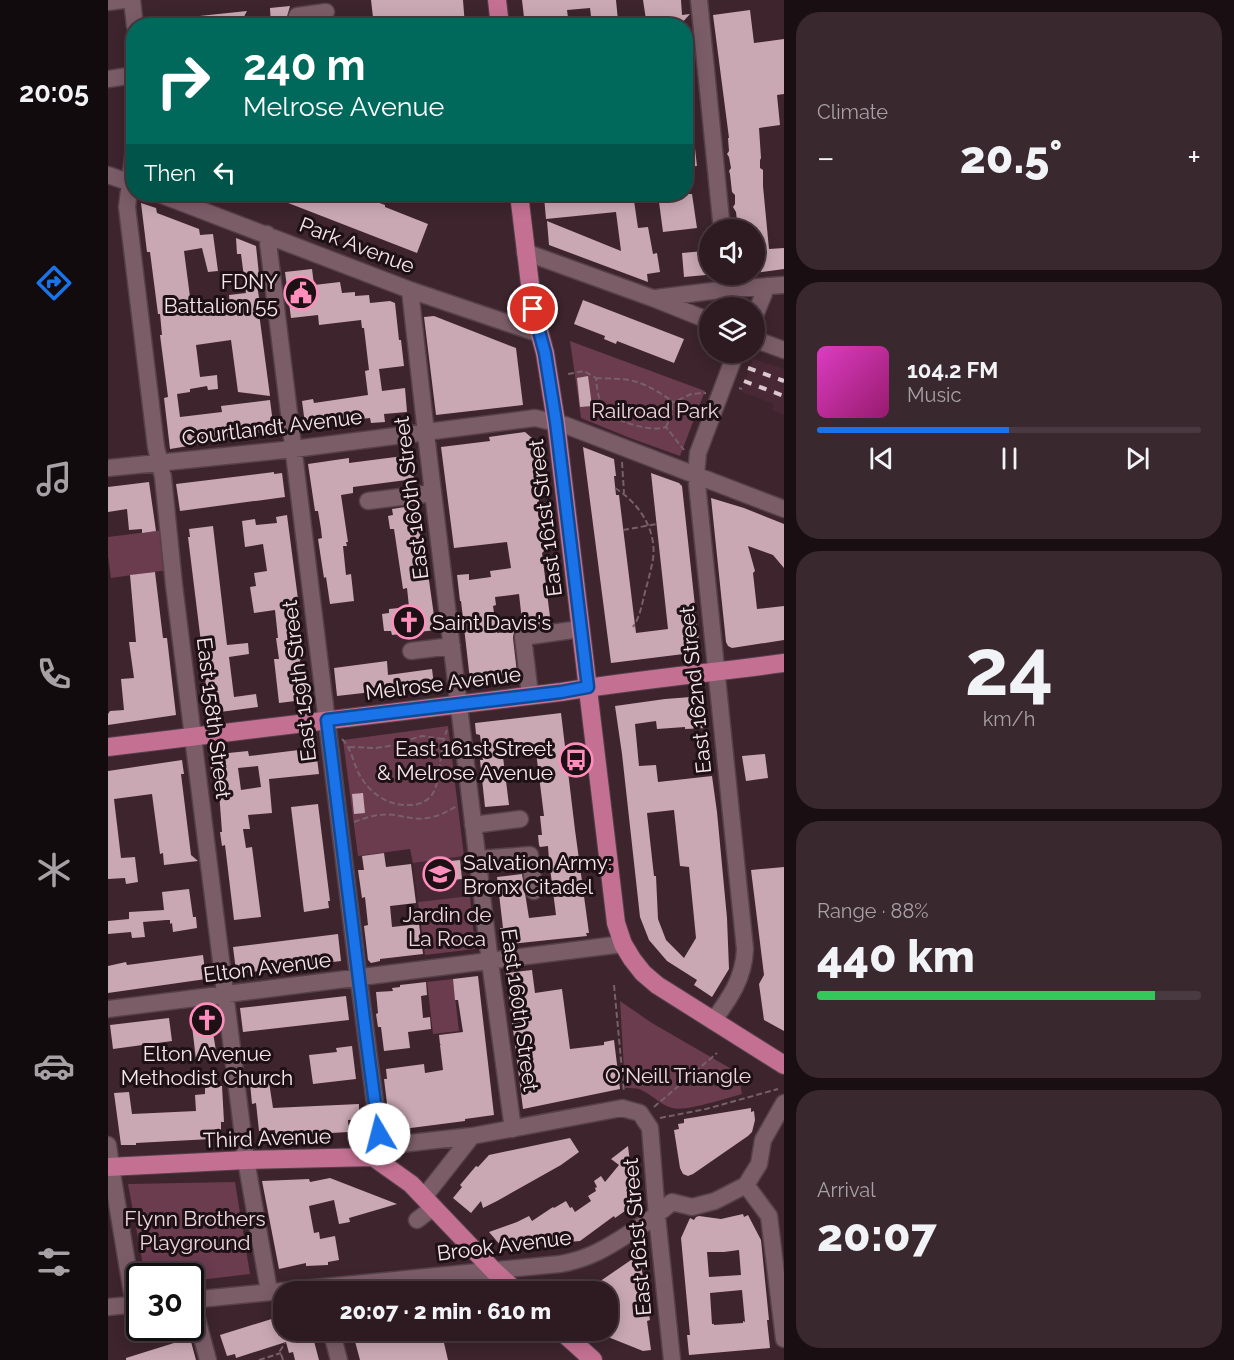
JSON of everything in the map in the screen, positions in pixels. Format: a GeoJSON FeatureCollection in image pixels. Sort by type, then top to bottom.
{"type":"FeatureCollection","features":[{"type":"Feature","properties":{"kind":"main road"},"geometry":{"type":"LineString","coordinates":[[497,0],[499,18]]}},
{"type":"Feature","properties":{"kind":"main road","name":"East 161st Street"},"geometry":{"type":"LineString","coordinates":[[520,201],[533,309],[545,353],[556,422],[616,923],[623,944]]}},
{"type":"Feature","properties":{"kind":"main road","name":"Melrose Avenue"},"geometry":{"type":"LineString","coordinates":[[108,747],[784,663]]}},
{"type":"Feature","properties":{"kind":"main road"},"geometry":{"type":"LineString","coordinates":[[623,944],[632,959],[650,979],[663,989],[784,1065]]}},
{"type":"Feature","properties":{"kind":"main road"},"geometry":{"type":"LineString","coordinates":[[373,1156],[411,1184],[505,1281]]}},
{"type":"Feature","properties":{"kind":"main road","name":"Third Avenue"},"geometry":{"type":"LineString","coordinates":[[109,1167],[373,1156]]}},
{"type":"Feature","properties":{"kind":"main road"},"geometry":{"type":"LineString","coordinates":[[571,1341],[591,1360]]}},
{"type":"Feature","properties":{"kind":"street"},"geometry":{"type":"LineString","coordinates":[[108,2],[123,0]]}},
{"type":"Feature","properties":{"kind":"street"},"geometry":{"type":"LineString","coordinates":[[132,0],[134,18]]}},
{"type":"Feature","properties":{"kind":"street"},"geometry":{"type":"LineString","coordinates":[[699,0],[721,219]]}},
{"type":"Feature","properties":{"kind":"street"},"geometry":{"type":"LineString","coordinates":[[297,16],[326,13]]}},
{"type":"Feature","properties":{"kind":"street"},"geometry":{"type":"LineString","coordinates":[[108,78],[126,76]]}},
{"type":"Feature","properties":{"kind":"street"},"geometry":{"type":"LineString","coordinates":[[108,175],[126,181]]}},
{"type":"Feature","properties":{"kind":"street","name":"East 158th Street"},"geometry":{"type":"LineString","coordinates":[[128,201],[127,207],[156,447],[163,477],[174,585],[246,1160],[269,1292]]}},
{"type":"Feature","properties":{"kind":"street","name":"Park Avenue"},"geometry":{"type":"LineString","coordinates":[[178,201],[410,290],[540,334]]}},
{"type":"Feature","properties":{"kind":"street","name":"East 159th Street"},"geometry":{"type":"LineString","coordinates":[[267,234],[379,1134],[373,1156]]}},
{"type":"Feature","properties":{"kind":"street"},"geometry":{"type":"LineString","coordinates":[[525,252],[655,298],[699,316]]}},
{"type":"Feature","properties":{"kind":"street"},"geometry":{"type":"LineString","coordinates":[[655,298],[714,285]]}},
{"type":"Feature","properties":{"kind":"street"},"geometry":{"type":"LineString","coordinates":[[765,302],[776,285]]}},
{"type":"Feature","properties":{"kind":"street","name":"East 160th Street"},"geometry":{"type":"LineString","coordinates":[[410,290],[473,825],[513,1129]]}},
{"type":"Feature","properties":{"kind":"street"},"geometry":{"type":"LineString","coordinates":[[765,341],[782,345]]}},
{"type":"Feature","properties":{"kind":"street","name":"East 162nd Street"},"geometry":{"type":"LineString","coordinates":[[713,1021],[741,976],[745,949],[696,474],[698,453],[732,363]]}},
{"type":"Feature","properties":{"kind":"street","name":"Courtlandt Avenue"},"geometry":{"type":"LineString","coordinates":[[108,468],[294,449],[535,418],[556,422],[784,509]]}},
{"type":"Feature","properties":{"kind":"street"},"geometry":{"type":"LineString","coordinates":[[368,501],[433,493]]}},
{"type":"Feature","properties":{"kind":"street"},"geometry":{"type":"LineString","coordinates":[[530,695],[523,637],[580,629]]}},
{"type":"Feature","properties":{"kind":"street"},"geometry":{"type":"LineString","coordinates":[[411,651],[452,646]]}},
{"type":"Feature","properties":{"kind":"street"},"geometry":{"type":"LineString","coordinates":[[473,825],[520,819]]}},
{"type":"Feature","properties":{"kind":"street"},"geometry":{"type":"LineString","coordinates":[[478,859],[530,855],[534,891]]}},
{"type":"Feature","properties":{"kind":"street","name":"Elton Avenue"},"geometry":{"type":"LineString","coordinates":[[108,1009],[623,944]]}},
{"type":"Feature","properties":{"kind":"street"},"geometry":{"type":"LineString","coordinates":[[781,1096],[763,1140],[759,1164],[746,1185],[769,1216],[784,1339]]}},
{"type":"Feature","properties":{"kind":"street"},"geometry":{"type":"LineString","coordinates":[[373,1156],[392,1145],[472,1136],[622,1108],[647,1110]]}},
{"type":"Feature","properties":{"kind":"street","name":"East 161st Street"},"geometry":{"type":"LineString","coordinates":[[647,1110],[672,1360]]}},
{"type":"Feature","properties":{"kind":"street"},"geometry":{"type":"LineString","coordinates":[[417,1220],[472,1136]]}},
{"type":"Feature","properties":{"kind":"street"},"geometry":{"type":"LineString","coordinates":[[108,1145],[109,1167],[129,1263]]}},
{"type":"Feature","properties":{"kind":"street","name":"Brook Avenue"},"geometry":{"type":"LineString","coordinates":[[398,1281],[560,1264],[583,1259],[604,1250],[657,1216],[672,1202],[692,1207],[716,1201],[746,1185]]}},
{"type":"Feature","properties":{"kind":"street","name":"Brook Avenue"},"geometry":{"type":"LineString","coordinates":[[204,1299],[273,1292]]}},
{"type":"Feature","properties":{"kind":"street"},"geometry":{"type":"LineString","coordinates":[[108,1307],[126,1305]]}},
{"type":"Feature","properties":{"kind":"street"},"geometry":{"type":"LineString","coordinates":[[203,1341],[208,1360]]}},
{"type":"Feature","properties":{"kind":"street"},"geometry":{"type":"LineString","coordinates":[[334,1341],[339,1360]]}},
{"type":"Feature","properties":{"kind":"path"},"geometry":{"type":"LineString","coordinates":[[568,374],[584,371],[596,378],[629,380],[646,386],[672,401],[672,413],[666,426],[659,429],[645,428],[619,421],[610,415],[597,392],[596,378]]}},
{"type":"Feature","properties":{"kind":"path"},"geometry":{"type":"LineString","coordinates":[[672,403],[691,394],[710,393]]}},
{"type":"Feature","properties":{"kind":"path"},"geometry":{"type":"LineString","coordinates":[[666,426],[687,454]]}},
{"type":"Feature","properties":{"kind":"path"},"geometry":{"type":"LineString","coordinates":[[622,460],[624,493]]}},
{"type":"Feature","properties":{"kind":"path"},"geometry":{"type":"LineString","coordinates":[[615,488],[624,493],[638,507],[653,538],[653,557],[638,620],[633,627]]}},
{"type":"Feature","properties":{"kind":"path"},"geometry":{"type":"LineString","coordinates":[[623,530],[657,524]]}},
{"type":"Feature","properties":{"kind":"path"},"geometry":{"type":"LineString","coordinates":[[340,737],[349,747],[358,774],[368,789],[390,802],[403,806],[413,805],[430,798],[435,790],[443,739],[450,722]]}},
{"type":"Feature","properties":{"kind":"path"},"geometry":{"type":"LineString","coordinates":[[349,747],[376,748],[422,736],[443,739]]}},
{"type":"Feature","properties":{"kind":"path"},"geometry":{"type":"LineString","coordinates":[[350,822],[382,814],[416,819],[428,818],[460,804]]}},
{"type":"Feature","properties":{"kind":"path"},"geometry":{"type":"LineString","coordinates":[[614,985],[624,1092]]}},
{"type":"Feature","properties":{"kind":"path"},"geometry":{"type":"LineString","coordinates":[[647,1110],[717,1053]]}},
{"type":"Feature","properties":{"kind":"path"},"geometry":{"type":"LineString","coordinates":[[660,1118],[781,1096]]}},
{"type":"Feature","properties":{"kind":"path"},"geometry":{"type":"LineString","coordinates":[[283,1360],[281,1347],[285,1343]]}},
{"type":"Feature","properties":{"kind":"path"},"geometry":{"type":"LineString","coordinates":[[259,1360],[281,1353]]}},
{"type":"Feature","properties":{"kind":"shaded area"},"geometry":{"type":"Polygon","coordinates":[[[752,363],[765,363],[784,369],[784,415],[772,410],[774,404],[741,392],[752,363]]]}},
{"type":"Feature","properties":{"kind":"shaded area","name":"Salvation Army: Bronx Citadel"},"geometry":{"type":"Polygon","coordinates":[[[464,856],[470,896],[418,902],[413,863],[464,856]]]}},
{"type":"Feature","properties":{"kind":"green space","name":"Railroad Park"},"geometry":{"type":"Polygon","coordinates":[[[570,341],[705,391],[680,456],[581,418],[570,341]]]}},
{"type":"Feature","properties":{"kind":"green space"},"geometry":{"type":"Polygon","coordinates":[[[163,530],[168,570],[111,578],[108,537],[163,530]]]}},
{"type":"Feature","properties":{"kind":"green space"},"geometry":{"type":"Polygon","coordinates":[[[448,726],[464,856],[413,863],[410,849],[358,856],[343,740],[448,726]]]}},
{"type":"Feature","properties":{"kind":"green space","name":"Jardin de La Roca"},"geometry":{"type":"Polygon","coordinates":[[[470,896],[475,949],[425,955],[418,902],[470,896]]]}},
{"type":"Feature","properties":{"kind":"green space"},"geometry":{"type":"Polygon","coordinates":[[[453,979],[459,1031],[433,1034],[427,982],[453,979]]]}},
{"type":"Feature","properties":{"kind":"green space","name":"O'Neill Triangle"},"geometry":{"type":"Polygon","coordinates":[[[620,1001],[652,1023],[728,1067],[739,1077],[742,1094],[678,1109],[668,1107],[639,1089],[625,1088],[620,1001]]]}},
{"type":"Feature","properties":{"kind":"green space","name":"Flynn Brothers Playground"},"geometry":{"type":"Polygon","coordinates":[[[235,1182],[250,1274],[204,1279],[204,1263],[143,1263],[128,1184],[235,1182]]]}},
{"type":"Feature","properties":{"kind":"building"},"geometry":{"type":"Polygon","coordinates":[[[371,0],[463,0],[464,18],[373,18],[371,0]]]}},
{"type":"Feature","properties":{"kind":"building"},"geometry":{"type":"Polygon","coordinates":[[[522,0],[616,0],[618,18],[591,18],[590,8],[567,10],[568,18],[524,18],[522,0]]]}},
{"type":"Feature","properties":{"kind":"building"},"geometry":{"type":"Polygon","coordinates":[[[643,0],[681,0],[682,15],[690,14],[686,18],[646,18],[643,0]]]}},
{"type":"Feature","properties":{"kind":"building"},"geometry":{"type":"Polygon","coordinates":[[[290,6],[288,18],[271,18],[270,8],[290,6]]]}},
{"type":"Feature","properties":{"kind":"building"},"geometry":{"type":"Polygon","coordinates":[[[750,10],[754,43],[784,39],[784,94],[777,95],[780,125],[759,128],[760,168],[763,170],[769,249],[784,248],[784,269],[765,272],[765,219],[737,219],[733,207],[735,195],[732,192],[729,171],[731,168],[727,154],[729,138],[713,15],[750,10]]]}},
{"type":"Feature","properties":{"kind":"building"},"geometry":{"type":"Polygon","coordinates":[[[247,11],[243,18],[180,18],[247,11]]]}},
{"type":"Feature","properties":{"kind":"building"},"geometry":{"type":"Polygon","coordinates":[[[693,131],[697,166],[693,166],[693,131]]]}},
{"type":"Feature","properties":{"kind":"building"},"geometry":{"type":"Polygon","coordinates":[[[283,201],[368,201],[373,203],[374,201],[385,205],[385,207],[428,224],[417,253],[283,201]]]}},
{"type":"Feature","properties":{"kind":"building"},"geometry":{"type":"Polygon","coordinates":[[[544,201],[634,201],[638,228],[648,227],[653,254],[657,253],[660,272],[647,274],[648,282],[549,245],[547,221],[621,251],[616,212],[546,219],[544,201]]]}},
{"type":"Feature","properties":{"kind":"building"},"geometry":{"type":"Polygon","coordinates":[[[656,201],[693,201],[697,228],[663,232],[659,202],[656,203],[656,201]]]}},
{"type":"Feature","properties":{"kind":"building"},"geometry":{"type":"Polygon","coordinates":[[[141,203],[156,208],[157,213],[199,229],[200,235],[213,234],[218,271],[208,272],[202,248],[184,251],[192,312],[230,307],[229,295],[246,293],[241,254],[237,254],[236,238],[256,246],[260,284],[257,284],[259,298],[257,298],[270,396],[238,392],[231,340],[196,345],[200,377],[217,375],[218,389],[208,390],[207,386],[177,394],[180,417],[222,412],[221,406],[270,400],[274,431],[170,449],[164,398],[168,397],[160,335],[162,335],[160,314],[158,314],[150,252],[147,252],[141,203]]]}},
{"type":"Feature","properties":{"kind":"building"},"geometry":{"type":"Polygon","coordinates":[[[699,251],[699,276],[684,277],[682,253],[699,251]]]}},
{"type":"Feature","properties":{"kind":"building"},"geometry":{"type":"Polygon","coordinates":[[[312,269],[314,285],[340,282],[342,293],[355,292],[355,296],[369,295],[370,303],[390,301],[395,303],[404,366],[379,369],[382,391],[405,388],[407,412],[384,414],[385,422],[371,423],[370,418],[305,424],[302,401],[313,399],[314,403],[368,395],[365,371],[369,370],[361,320],[319,325],[318,315],[291,318],[285,272],[312,269]]]}},
{"type":"Feature","properties":{"kind":"building"},"geometry":{"type":"Polygon","coordinates":[[[583,300],[684,339],[674,363],[617,341],[616,344],[604,339],[605,336],[574,324],[583,300]]]}},
{"type":"Feature","properties":{"kind":"building"},"geometry":{"type":"Polygon","coordinates":[[[434,316],[516,348],[523,405],[436,415],[424,317],[434,316]]]}},
{"type":"Feature","properties":{"kind":"building"},"geometry":{"type":"Polygon","coordinates":[[[588,376],[592,406],[580,407],[577,378],[588,376]]]}},
{"type":"Feature","properties":{"kind":"building"},"geometry":{"type":"Polygon","coordinates":[[[525,432],[532,438],[546,549],[542,553],[550,617],[540,618],[541,624],[518,628],[517,622],[522,621],[519,594],[495,597],[496,605],[493,606],[497,633],[514,631],[517,673],[470,680],[457,575],[469,574],[469,580],[491,577],[490,571],[511,568],[507,542],[454,548],[441,447],[490,441],[489,437],[525,432]]]}},
{"type":"Feature","properties":{"kind":"building"},"geometry":{"type":"Polygon","coordinates":[[[583,447],[614,459],[616,495],[619,495],[636,633],[668,629],[651,473],[682,486],[700,652],[611,663],[583,447]]]}},
{"type":"Feature","properties":{"kind":"building"},"geometry":{"type":"Polygon","coordinates":[[[411,455],[414,479],[353,487],[353,493],[341,495],[348,542],[346,542],[347,546],[343,546],[346,575],[351,574],[354,601],[330,604],[318,539],[322,538],[321,529],[318,511],[315,511],[308,464],[349,458],[349,463],[411,455]]]}},
{"type":"Feature","properties":{"kind":"building"},"geometry":{"type":"Polygon","coordinates":[[[274,472],[274,474],[282,473],[285,497],[180,511],[176,484],[274,472]]]}},
{"type":"Feature","properties":{"kind":"building"},"geometry":{"type":"Polygon","coordinates":[[[149,482],[156,531],[142,533],[142,529],[129,530],[127,509],[108,512],[108,487],[149,482]]]}},
{"type":"Feature","properties":{"kind":"building"},"geometry":{"type":"Polygon","coordinates":[[[711,498],[784,524],[784,568],[773,555],[748,546],[755,571],[753,573],[757,609],[784,606],[784,640],[732,648],[728,646],[711,498]]]}},
{"type":"Feature","properties":{"kind":"building"},"geometry":{"type":"Polygon","coordinates":[[[418,505],[418,513],[421,512],[422,525],[419,526],[422,552],[425,552],[436,630],[392,635],[391,631],[384,631],[382,614],[389,613],[389,609],[409,607],[407,588],[403,589],[394,529],[390,529],[388,516],[393,515],[392,509],[418,505]]]}},
{"type":"Feature","properties":{"kind":"building"},"geometry":{"type":"Polygon","coordinates":[[[287,515],[299,607],[297,607],[301,648],[303,648],[304,659],[300,660],[304,693],[302,693],[303,700],[279,703],[274,659],[279,659],[275,610],[254,613],[250,587],[256,586],[254,573],[267,571],[263,544],[245,547],[242,521],[255,519],[256,525],[277,523],[276,517],[287,515]]]}},
{"type":"Feature","properties":{"kind":"building"},"geometry":{"type":"Polygon","coordinates":[[[213,526],[227,645],[248,643],[249,654],[229,657],[234,697],[256,694],[258,707],[205,714],[203,701],[207,701],[205,675],[188,537],[190,537],[189,529],[213,526]]]}},
{"type":"Feature","properties":{"kind":"building"},"geometry":{"type":"Polygon","coordinates":[[[155,572],[163,638],[167,638],[176,715],[108,725],[110,711],[124,710],[121,679],[134,678],[129,642],[136,642],[130,575],[155,572]]]}},
{"type":"Feature","properties":{"kind":"building"},"geometry":{"type":"Polygon","coordinates":[[[387,661],[388,675],[432,669],[434,685],[337,696],[334,668],[387,661]]]}},
{"type":"Feature","properties":{"kind":"building"},"geometry":{"type":"Polygon","coordinates":[[[704,696],[706,728],[657,729],[656,721],[635,724],[639,766],[656,765],[658,782],[712,776],[727,918],[729,969],[712,997],[694,985],[697,980],[667,961],[649,940],[640,917],[615,706],[704,696]],[[674,810],[647,813],[654,876],[656,876],[658,919],[666,940],[684,958],[696,938],[689,867],[680,866],[674,810]]]}},
{"type":"Feature","properties":{"kind":"building"},"geometry":{"type":"Polygon","coordinates":[[[561,713],[589,933],[586,933],[587,936],[502,945],[500,928],[503,928],[497,877],[522,874],[529,918],[556,915],[548,846],[540,847],[539,845],[538,835],[542,835],[540,816],[544,816],[536,752],[503,757],[509,805],[485,807],[480,760],[483,760],[480,735],[476,734],[475,723],[561,713]]]}},
{"type":"Feature","properties":{"kind":"building"},"geometry":{"type":"Polygon","coordinates":[[[316,750],[319,774],[269,779],[272,813],[248,815],[250,829],[243,829],[246,848],[252,847],[261,917],[234,920],[225,845],[222,846],[220,832],[222,832],[219,792],[215,770],[211,770],[209,755],[248,751],[249,756],[316,750]],[[258,766],[238,768],[241,790],[261,787],[258,766]]]}},
{"type":"Feature","properties":{"kind":"building"},"geometry":{"type":"Polygon","coordinates":[[[765,754],[768,778],[746,781],[742,756],[765,754]]]}},
{"type":"Feature","properties":{"kind":"building"},"geometry":{"type":"Polygon","coordinates":[[[182,760],[184,774],[181,774],[191,855],[198,861],[164,865],[163,853],[160,854],[152,794],[114,799],[121,858],[135,857],[138,882],[126,884],[125,878],[108,879],[108,771],[182,760]]]}},
{"type":"Feature","properties":{"kind":"building"},"geometry":{"type":"Polygon","coordinates":[[[363,793],[365,813],[354,814],[352,794],[363,793]]]}},
{"type":"Feature","properties":{"kind":"building"},"geometry":{"type":"Polygon","coordinates":[[[318,804],[330,901],[328,901],[329,908],[304,912],[291,807],[318,804]]]}},
{"type":"Feature","properties":{"kind":"building"},"geometry":{"type":"Polygon","coordinates":[[[384,853],[386,867],[411,864],[416,903],[390,906],[392,927],[419,924],[423,954],[380,959],[380,961],[371,963],[368,960],[364,926],[368,925],[365,897],[362,898],[358,870],[364,870],[362,856],[384,853]]]}},
{"type":"Feature","properties":{"kind":"building"},"geometry":{"type":"Polygon","coordinates":[[[460,860],[462,879],[443,881],[441,862],[460,860]]]}},
{"type":"Feature","properties":{"kind":"building"},"geometry":{"type":"Polygon","coordinates":[[[784,867],[784,1031],[764,1020],[759,984],[764,975],[751,870],[784,867]]]}},
{"type":"Feature","properties":{"kind":"building"},"geometry":{"type":"Polygon","coordinates":[[[189,889],[197,928],[173,932],[172,923],[166,920],[143,922],[145,937],[132,938],[131,932],[108,934],[108,921],[129,919],[129,912],[164,910],[162,892],[189,889]]]}},
{"type":"Feature","properties":{"kind":"building"},"geometry":{"type":"Polygon","coordinates":[[[338,934],[341,961],[244,973],[244,970],[236,971],[233,947],[338,934]]]}},
{"type":"Feature","properties":{"kind":"building"},"geometry":{"type":"Polygon","coordinates":[[[203,955],[206,979],[108,993],[108,966],[126,962],[127,965],[203,955]]]}},
{"type":"Feature","properties":{"kind":"building"},"geometry":{"type":"Polygon","coordinates":[[[532,970],[535,993],[562,989],[570,1049],[604,1045],[604,1042],[614,1040],[620,1089],[523,1109],[506,973],[532,970]]]}},
{"type":"Feature","properties":{"kind":"building"},"geometry":{"type":"Polygon","coordinates":[[[478,976],[494,1115],[403,1129],[403,1126],[390,1128],[384,1079],[387,1079],[386,1069],[424,1064],[425,1073],[443,1070],[439,1035],[463,1032],[458,1000],[455,1000],[453,979],[478,976]]]}},
{"type":"Feature","properties":{"kind":"building"},"geometry":{"type":"Polygon","coordinates":[[[426,982],[427,995],[421,996],[423,1018],[430,1017],[431,1029],[408,1032],[410,1048],[384,1051],[381,1027],[378,1027],[376,1014],[378,1013],[376,992],[393,991],[392,988],[400,987],[400,985],[426,982]]]}},
{"type":"Feature","properties":{"kind":"building"},"geometry":{"type":"Polygon","coordinates":[[[346,996],[349,1020],[243,1032],[240,1008],[346,996]]]}},
{"type":"Feature","properties":{"kind":"building"},"geometry":{"type":"Polygon","coordinates":[[[210,1014],[217,1057],[196,1060],[191,1017],[210,1014]]]}},
{"type":"Feature","properties":{"kind":"building"},"geometry":{"type":"Polygon","coordinates":[[[169,1018],[172,1041],[113,1049],[110,1025],[169,1018]]]}},
{"type":"Feature","properties":{"kind":"building"},"geometry":{"type":"Polygon","coordinates":[[[352,1046],[356,1079],[313,1084],[309,1055],[337,1052],[336,1048],[352,1046]]]}},
{"type":"Feature","properties":{"kind":"building"},"geometry":{"type":"Polygon","coordinates":[[[269,1082],[273,1108],[359,1104],[359,1119],[348,1120],[349,1132],[275,1136],[275,1130],[259,1131],[256,1103],[252,1104],[250,1083],[269,1082]]]}},
{"type":"Feature","properties":{"kind":"building"},"geometry":{"type":"Polygon","coordinates":[[[205,1086],[222,1086],[224,1122],[221,1122],[221,1133],[211,1134],[211,1139],[121,1145],[114,1093],[129,1092],[132,1114],[196,1111],[195,1095],[205,1094],[205,1086]]]}},
{"type":"Feature","properties":{"kind":"building"},"geometry":{"type":"Polygon","coordinates":[[[751,1108],[751,1112],[754,1111],[755,1120],[752,1132],[748,1136],[693,1174],[688,1176],[683,1174],[674,1130],[679,1129],[678,1124],[684,1123],[684,1119],[751,1108]]]}},
{"type":"Feature","properties":{"kind":"building"},"geometry":{"type":"Polygon","coordinates":[[[570,1138],[579,1152],[561,1165],[497,1201],[483,1208],[481,1201],[471,1213],[453,1198],[462,1187],[460,1185],[489,1155],[570,1138]]]}},
{"type":"Feature","properties":{"kind":"building"},"geometry":{"type":"Polygon","coordinates":[[[628,1146],[635,1204],[580,1241],[505,1247],[501,1246],[489,1232],[529,1216],[532,1221],[566,1201],[575,1212],[591,1201],[588,1196],[596,1191],[597,1187],[594,1181],[601,1176],[605,1182],[619,1165],[611,1159],[628,1146]]]}},
{"type":"Feature","properties":{"kind":"building"},"geometry":{"type":"Polygon","coordinates":[[[330,1178],[397,1204],[349,1218],[350,1222],[339,1224],[334,1200],[309,1206],[314,1233],[319,1232],[320,1239],[335,1236],[339,1260],[328,1262],[328,1265],[306,1266],[306,1263],[279,1269],[262,1181],[309,1179],[310,1182],[330,1178]]]}},
{"type":"Feature","properties":{"kind":"building"},"geometry":{"type":"Polygon","coordinates":[[[748,1215],[761,1240],[770,1348],[689,1355],[687,1335],[690,1335],[681,1238],[690,1218],[694,1220],[699,1216],[721,1219],[748,1215]],[[739,1250],[707,1252],[709,1277],[741,1275],[739,1250]],[[742,1290],[710,1293],[712,1324],[745,1322],[742,1290]]]}},
{"type":"Feature","properties":{"kind":"building"},"geometry":{"type":"Polygon","coordinates":[[[640,1259],[650,1320],[647,1321],[651,1350],[643,1351],[618,1341],[618,1281],[600,1281],[631,1260],[640,1259]]]}},
{"type":"Feature","properties":{"kind":"building"},"geometry":{"type":"Polygon","coordinates":[[[273,1319],[273,1341],[314,1341],[319,1360],[295,1360],[293,1352],[289,1353],[286,1342],[236,1358],[235,1354],[227,1356],[220,1335],[273,1319]]]}},
{"type":"Feature","properties":{"kind":"building"},"geometry":{"type":"Polygon","coordinates":[[[180,1341],[191,1341],[196,1360],[126,1360],[126,1358],[180,1341]]]}},
{"type":"Feature","properties":{"kind":"building"},"geometry":{"type":"Polygon","coordinates":[[[355,1341],[444,1341],[448,1360],[360,1360],[355,1341]]]}},
{"type":"Feature","properties":{"kind":"railway"},"geometry":{"type":"LineString","coordinates":[[748,368],[784,381]]}},
{"type":"Feature","properties":{"kind":"railway"},"geometry":{"type":"LineString","coordinates":[[744,381],[784,396]]}},
{"type":"Feature","properties":{"kind":"place","name":"FDNY Battalion 55"},"geometry":{"type":"Point","coordinates":[301,293]}},
{"type":"Feature","properties":{"kind":"place","name":"Saint Davis's"},"geometry":{"type":"Point","coordinates":[409,622]}},
{"type":"Feature","properties":{"kind":"place","name":"East 161st Street & Melrose Avenue"},"geometry":{"type":"Point","coordinates":[576,760]}},
{"type":"Feature","properties":{"kind":"place","name":"Salvation Army: Bronx Citadel"},"geometry":{"type":"Point","coordinates":[440,874]}},
{"type":"Feature","properties":{"kind":"place","name":"Elton Avenue Methodist Church"},"geometry":{"type":"Point","coordinates":[207,1020]}},
{"type":"Feature","properties":{"kind":"route"},"geometry":{"type":"LineString","coordinates":[[379,1134],[327,720],[588,687],[556,422],[545,353],[533,309]]}}]}
